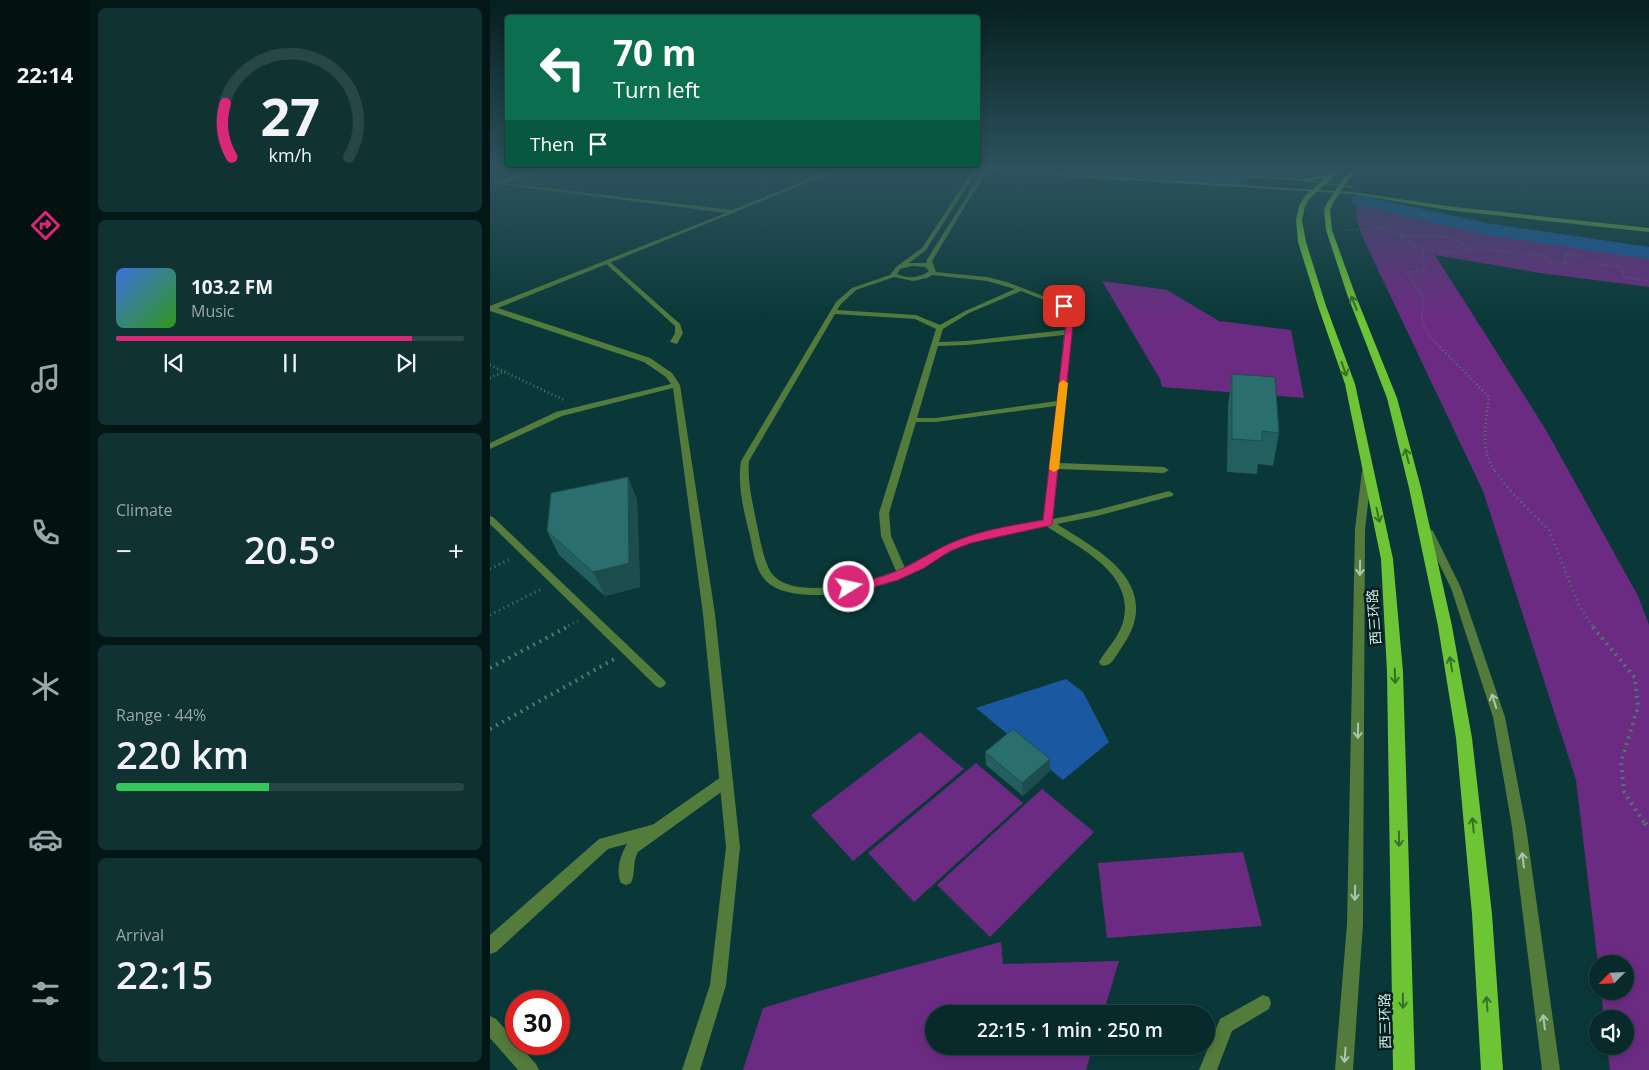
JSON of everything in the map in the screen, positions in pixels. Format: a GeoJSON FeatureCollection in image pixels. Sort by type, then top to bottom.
{"type":"FeatureCollection","features":[{"type":"Feature","properties":{"kind":"main road","name":"西三环路"},"geometry":{"type":"LineString","coordinates":[[1299,219],[1302,242],[1322,306],[1350,384],[1387,559],[1396,672],[1404,1070]]}},
{"type":"Feature","properties":{"kind":"main road"},"geometry":{"type":"LineString","coordinates":[[1328,219],[1329,230],[1350,294],[1392,398],[1422,520],[1445,626],[1464,738],[1482,914],[1492,1070]]}},
{"type":"Feature","properties":{"kind":"main road"},"geometry":{"type":"LineString","coordinates":[[1570,219],[1649,228]]}},
{"type":"Feature","properties":{"kind":"street"},"geometry":{"type":"LineString","coordinates":[[491,309],[716,219]]}},
{"type":"Feature","properties":{"kind":"street"},"geometry":{"type":"LineString","coordinates":[[896,272],[924,249],[943,219]]}},
{"type":"Feature","properties":{"kind":"street"},"geometry":{"type":"LineString","coordinates":[[932,271],[929,261],[955,219]]}},
{"type":"Feature","properties":{"kind":"street"},"geometry":{"type":"LineString","coordinates":[[608,262],[678,325],[679,333],[674,342]]}},
{"type":"Feature","properties":{"kind":"street"},"geometry":{"type":"LineString","coordinates":[[1048,523],[1070,315],[1064,306],[1021,289],[987,279],[932,271],[927,265],[917,264],[854,289],[844,296],[832,312],[745,461],[743,475],[761,562],[769,579],[791,589],[821,591],[863,586],[902,574],[946,548],[967,540],[1048,523],[1169,494]]}},
{"type":"Feature","properties":{"kind":"street"},"geometry":{"type":"LineString","coordinates":[[896,272],[913,279],[924,277],[932,271]]}},
{"type":"Feature","properties":{"kind":"street"},"geometry":{"type":"LineString","coordinates":[[902,574],[886,536],[884,513],[940,328],[967,312],[1021,289]]}},
{"type":"Feature","properties":{"kind":"street"},"geometry":{"type":"LineString","coordinates":[[491,309],[647,360],[669,375],[676,385],[709,614],[733,847],[718,985],[691,1070]]}},
{"type":"Feature","properties":{"kind":"street"},"geometry":{"type":"LineString","coordinates":[[832,312],[916,317],[940,328]]}},
{"type":"Feature","properties":{"kind":"street"},"geometry":{"type":"LineString","coordinates":[[935,344],[967,343],[1069,332]]}},
{"type":"Feature","properties":{"kind":"street"},"geometry":{"type":"LineString","coordinates":[[490,446],[559,414],[676,385]]}},
{"type":"Feature","properties":{"kind":"street"},"geometry":{"type":"LineString","coordinates":[[912,420],[936,420],[1061,403]]}},
{"type":"Feature","properties":{"kind":"street"},"geometry":{"type":"LineString","coordinates":[[1054,466],[1164,470]]}},
{"type":"Feature","properties":{"kind":"street"},"geometry":{"type":"LineString","coordinates":[[1344,1070],[1355,924],[1360,529],[1368,468]]}},
{"type":"Feature","properties":{"kind":"street"},"geometry":{"type":"LineString","coordinates":[[490,520],[660,683]]}},
{"type":"Feature","properties":{"kind":"street"},"geometry":{"type":"LineString","coordinates":[[1422,520],[1456,588],[1499,717],[1519,827],[1550,1070]]}},
{"type":"Feature","properties":{"kind":"street"},"geometry":{"type":"LineString","coordinates":[[1048,523],[1104,560],[1121,578],[1132,597],[1130,619],[1120,641],[1105,662]]}},
{"type":"Feature","properties":{"kind":"street"},"geometry":{"type":"LineString","coordinates":[[626,878],[627,857],[633,847],[726,781]]}},
{"type":"Feature","properties":{"kind":"street"},"geometry":{"type":"LineString","coordinates":[[490,946],[604,844],[655,830]]}},
{"type":"Feature","properties":{"kind":"street"},"geometry":{"type":"LineString","coordinates":[[1208,1070],[1226,1025],[1263,1003]]}},
{"type":"Feature","properties":{"kind":"street"},"geometry":{"type":"LineString","coordinates":[[490,1025],[530,1070]]}},
{"type":"Feature","properties":{"kind":"path"},"geometry":{"type":"LineString","coordinates":[[1381,228],[1386,226],[1386,222]]}},
{"type":"Feature","properties":{"kind":"path"},"geometry":{"type":"LineString","coordinates":[[1329,230],[1381,228],[1403,235],[1441,236],[1456,240],[1471,248]]}},
{"type":"Feature","properties":{"kind":"path"},"geometry":{"type":"LineString","coordinates":[[1403,235],[1401,237],[1403,240],[1423,248],[1454,252],[1471,248],[1540,255],[1545,256],[1547,262],[1559,264],[1566,264],[1565,254],[1573,254],[1596,264],[1621,267],[1624,277],[1649,280]]}},
{"type":"Feature","properties":{"kind":"path"},"geometry":{"type":"LineString","coordinates":[[1423,248],[1422,263],[1426,270],[1408,272],[1424,300],[1421,316],[1425,332],[1480,385],[1489,397],[1484,441],[1490,464],[1512,494],[1549,530],[1579,606],[1598,634],[1635,678],[1638,707],[1621,762],[1624,792],[1649,830]]}},
{"type":"Feature","properties":{"kind":"path"},"geometry":{"type":"LineString","coordinates":[[490,365],[580,408]]}},
{"type":"Feature","properties":{"kind":"path"},"geometry":{"type":"LineString","coordinates":[[490,378],[505,371]]}},
{"type":"Feature","properties":{"kind":"path"},"geometry":{"type":"LineString","coordinates":[[490,569],[524,553]]}},
{"type":"Feature","properties":{"kind":"path"},"geometry":{"type":"LineString","coordinates":[[490,614],[555,582]]}},
{"type":"Feature","properties":{"kind":"path"},"geometry":{"type":"LineString","coordinates":[[490,668],[590,615]]}},
{"type":"Feature","properties":{"kind":"path"},"geometry":{"type":"LineString","coordinates":[[490,729],[627,651]]}},
{"type":"Feature","properties":{"kind":"shaded area"},"geometry":{"type":"Polygon","coordinates":[[[1357,219],[1432,219],[1540,239],[1649,255],[1649,287],[1540,273],[1435,255],[1546,430],[1638,596],[1649,625],[1649,1070],[1610,1070],[1608,1055],[1634,1055],[1634,1010],[1603,1010],[1602,1000],[1634,1000],[1634,955],[1597,955],[1576,780],[1483,491],[1361,234],[1357,219]]]}},
{"type":"Feature","properties":{"kind":"shaded area"},"geometry":{"type":"Polygon","coordinates":[[[1102,281],[1167,290],[1219,321],[1291,330],[1304,398],[1162,387],[1160,379],[1102,281]]]}},
{"type":"Feature","properties":{"kind":"shaded area"},"geometry":{"type":"Polygon","coordinates":[[[920,732],[964,769],[853,861],[811,815],[920,732]]]}},
{"type":"Feature","properties":{"kind":"shaded area"},"geometry":{"type":"Polygon","coordinates":[[[976,763],[1023,803],[914,902],[868,853],[976,763]]]}},
{"type":"Feature","properties":{"kind":"shaded area"},"geometry":{"type":"Polygon","coordinates":[[[1042,789],[1094,832],[990,937],[937,885],[1042,789]]]}},
{"type":"Feature","properties":{"kind":"shaded area"},"geometry":{"type":"Polygon","coordinates":[[[1243,852],[1262,926],[1107,938],[1098,863],[1243,852]]]}},
{"type":"Feature","properties":{"kind":"shaded area"},"geometry":{"type":"Polygon","coordinates":[[[1001,942],[1003,964],[1119,961],[1106,1005],[925,1005],[925,1055],[1090,1055],[1086,1070],[743,1070],[763,1008],[1001,942]]]}},
{"type":"Feature","properties":{"kind":"water"},"geometry":{"type":"Polygon","coordinates":[[[1066,679],[1083,692],[1109,742],[1063,780],[976,708],[1066,679]]]}},
{"type":"Feature","properties":{"kind":"building"},"geometry":{"type":"Polygon","coordinates":[[[1232,374],[1275,377],[1279,433],[1262,431],[1262,441],[1232,439],[1232,374]]]}},
{"type":"Feature","properties":{"kind":"building"},"geometry":{"type":"Polygon","coordinates":[[[628,477],[629,563],[593,572],[547,531],[551,493],[628,477]]]}},
{"type":"Feature","properties":{"kind":"building"},"geometry":{"type":"Polygon","coordinates":[[[1013,729],[1050,759],[1022,783],[985,752],[1013,729]]]}},
{"type":"Feature","properties":{"kind":"waterway"},"geometry":{"type":"LineString","coordinates":[[1442,219],[1486,229],[1649,253]]}},
{"type":"Feature","properties":{"kind":"slow traffic"},"geometry":{"type":"LineString","coordinates":[[1054,469],[1063,383]]}},
{"type":"Feature","properties":{"kind":"route"},"geometry":{"type":"LineString","coordinates":[[849,587],[863,586],[894,577],[920,565],[946,548],[967,540],[1048,523],[1070,315],[1064,306]]}}]}
